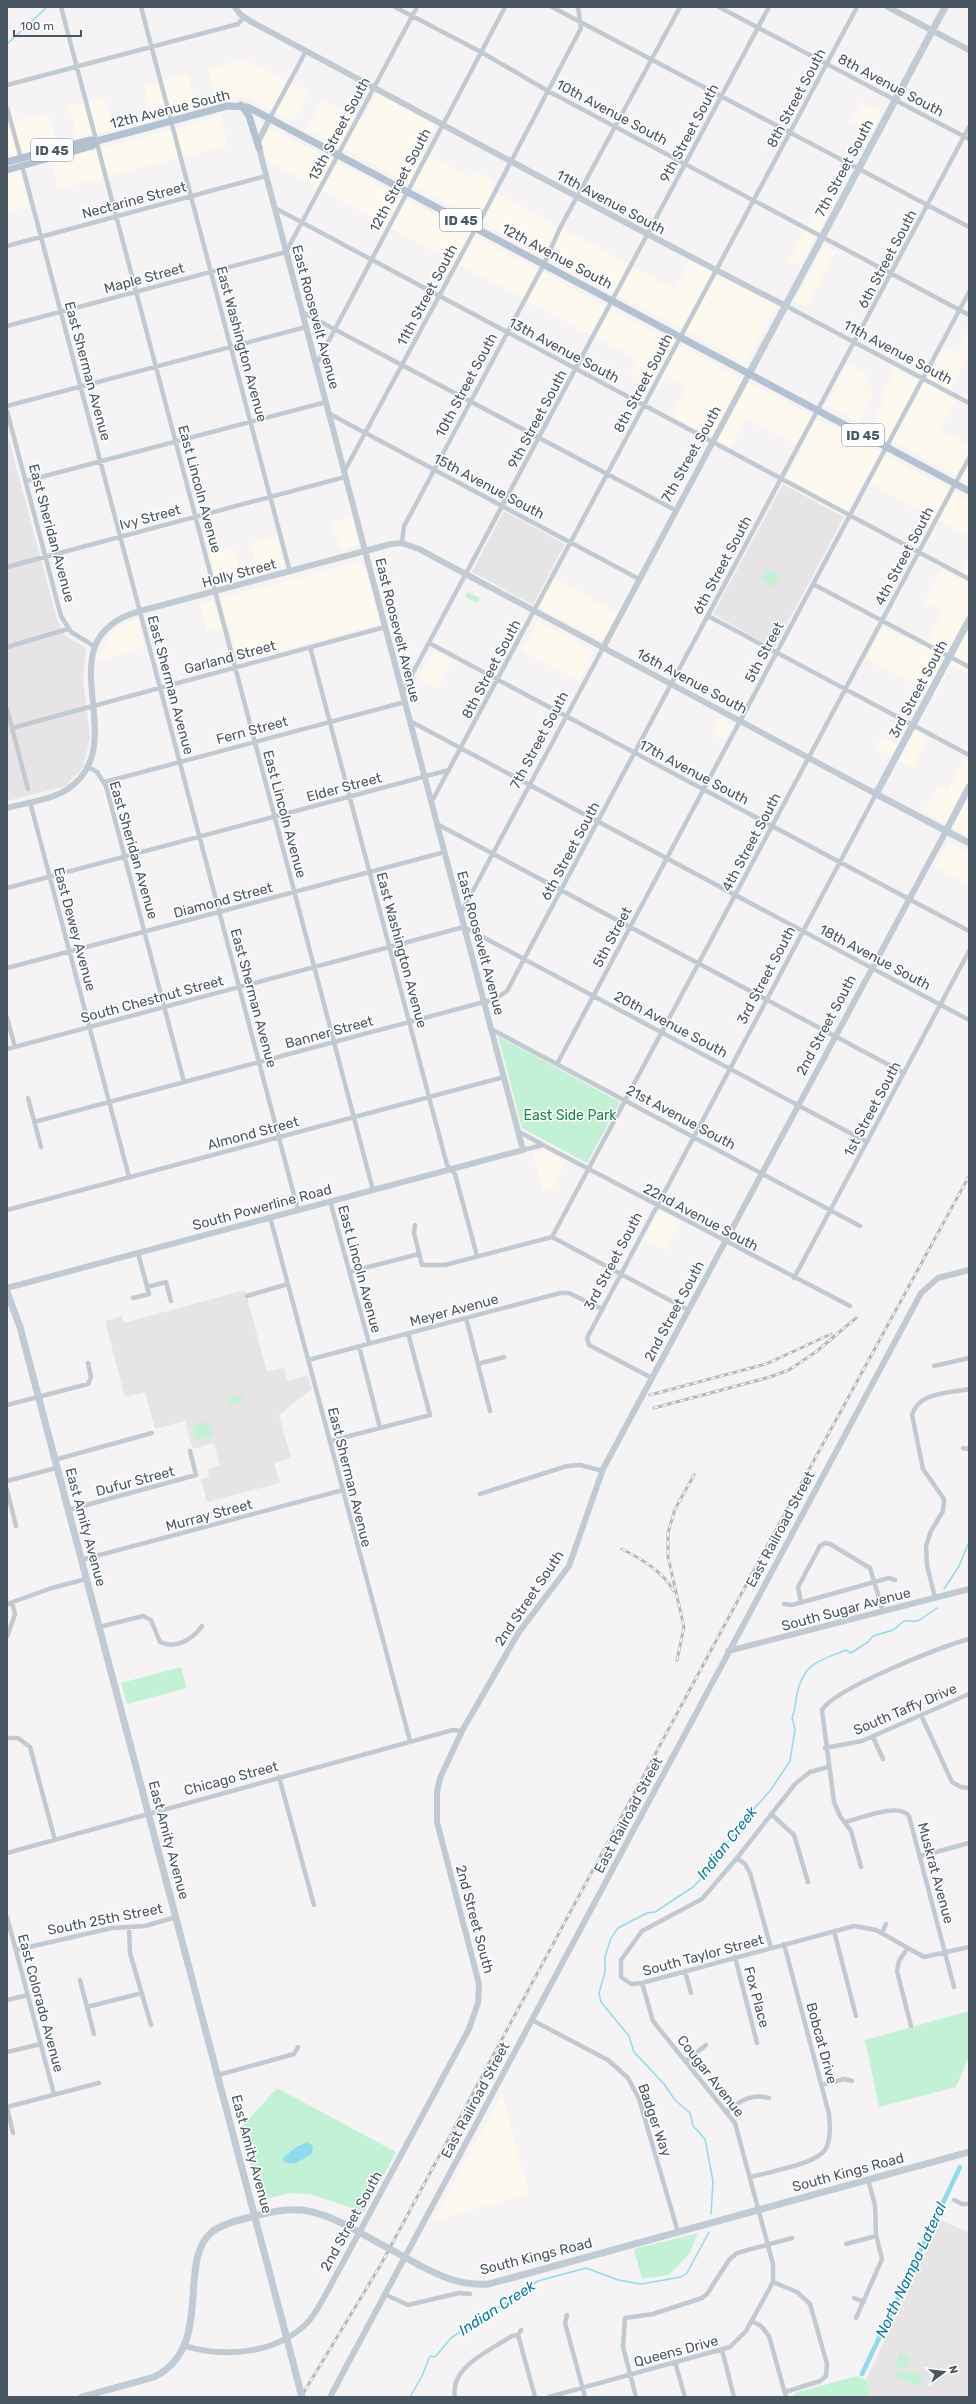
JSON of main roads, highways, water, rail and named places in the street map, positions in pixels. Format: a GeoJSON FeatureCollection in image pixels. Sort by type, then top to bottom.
{"type":"FeatureCollection","features":[{"type":"Feature","properties":{"kind":"main road","name":"7th Street South"},"geometry":{"type":"LineString","coordinates":[[749,374],[945,7]]}},
{"type":"Feature","properties":{"kind":"main road","name":"12th Avenue South"},"geometry":{"type":"LineString","coordinates":[[7,170],[21,162],[92,146],[97,142],[227,106],[241,105],[270,118],[476,227],[886,448],[969,491]]}},
{"type":"Feature","properties":{"kind":"main road"},"geometry":{"type":"LineString","coordinates":[[241,105],[249,116],[259,148]]}},
{"type":"Feature","properties":{"kind":"main road","name":"12th Avenue South"},"geometry":{"type":"LineString","coordinates":[[7,162],[26,161],[46,155],[53,150],[90,140],[97,142]]}},
{"type":"Feature","properties":{"kind":"main road","name":"3rd Street South"},"geometry":{"type":"LineString","coordinates":[[876,794],[969,620]]}},
{"type":"Feature","properties":{"kind":"main road","name":"2nd Street South"},"geometry":{"type":"LineString","coordinates":[[946,831],[969,788]]}},
{"type":"Feature","properties":{"kind":"main road","name":"16th Avenue South"},"geometry":{"type":"LineString","coordinates":[[876,794],[969,843]]}},
{"type":"Feature","properties":{"kind":"main road","name":"East Amity Avenue"},"geometry":{"type":"LineString","coordinates":[[7,1292],[20,1326],[56,1468],[218,2075],[302,2397]]}},
{"type":"Feature","properties":{"kind":"main road","name":"South Kings Road"},"geometry":{"type":"LineString","coordinates":[[82,2397],[154,2377],[165,2371],[180,2356],[185,2346],[199,2255],[204,2241],[212,2232],[222,2227],[255,2216],[283,2209],[307,2209],[319,2212],[452,2281],[477,2285],[489,2284],[969,2152]]}},
{"type":"Feature","properties":{"kind":"water"},"geometry":{"type":"Polygon","coordinates":[[[307,2142],[313,2146],[312,2154],[294,2164],[284,2162],[283,2158],[295,2148],[307,2142]]]}},
{"type":"Feature","properties":{"kind":"waterway"},"geometry":{"type":"LineString","coordinates":[[7,44],[47,7]]}},
{"type":"Feature","properties":{"kind":"waterway","name":"Indian Creek"},"geometry":{"type":"LineString","coordinates":[[944,1589],[959,1566],[969,1542]]}},
{"type":"Feature","properties":{"kind":"waterway","name":"Indian Creek"},"geometry":{"type":"LineString","coordinates":[[711,2214],[713,2181],[705,2139],[693,2126],[690,2113],[675,2100],[664,2084],[634,2052],[629,2036],[601,2002],[599,1993],[605,1972],[605,1957],[611,1938],[618,1928],[647,1913],[655,1912],[693,1887],[704,1876],[742,1822],[770,1791],[790,1761],[795,1729],[792,1717],[800,1683],[808,1669],[820,1660],[846,1650],[851,1653],[868,1642],[873,1636],[893,1630],[904,1621],[918,1621],[937,1608]]}},
{"type":"Feature","properties":{"kind":"waterway","name":"North Nampa Lateral"},"geometry":{"type":"LineString","coordinates":[[862,2374],[960,2167]]}},
{"type":"Feature","properties":{"kind":"waterway","name":"Indian Creek"},"geometry":{"type":"LineString","coordinates":[[410,2397],[422,2376],[430,2356],[435,2357],[451,2338],[538,2281],[586,2268],[618,2280],[641,2284],[681,2277],[687,2273],[709,2232]]}},
{"type":"Feature","properties":{"kind":"railway"},"geometry":{"type":"LineString","coordinates":[[301,2397],[380,2266],[752,1574],[969,1176]]}},
{"type":"Feature","properties":{"kind":"railway"},"geometry":{"type":"LineString","coordinates":[[654,1408],[770,1377],[789,1370],[817,1351],[856,1318]]}},
{"type":"Feature","properties":{"kind":"railway"},"geometry":{"type":"LineString","coordinates":[[650,1395],[766,1364],[831,1334]]}},
{"type":"Feature","properties":{"kind":"railway"},"geometry":{"type":"LineString","coordinates":[[677,1660],[684,1627],[668,1557],[668,1533],[675,1509],[694,1475]]}},
{"type":"Feature","properties":{"kind":"railway"},"geometry":{"type":"LineString","coordinates":[[622,1549],[657,1571],[674,1591]]}},
{"type":"Feature","properties":{"kind":"park label","name":"East Side Park"},"geometry":{"type":"Point","coordinates":[570,1115]}}]}
